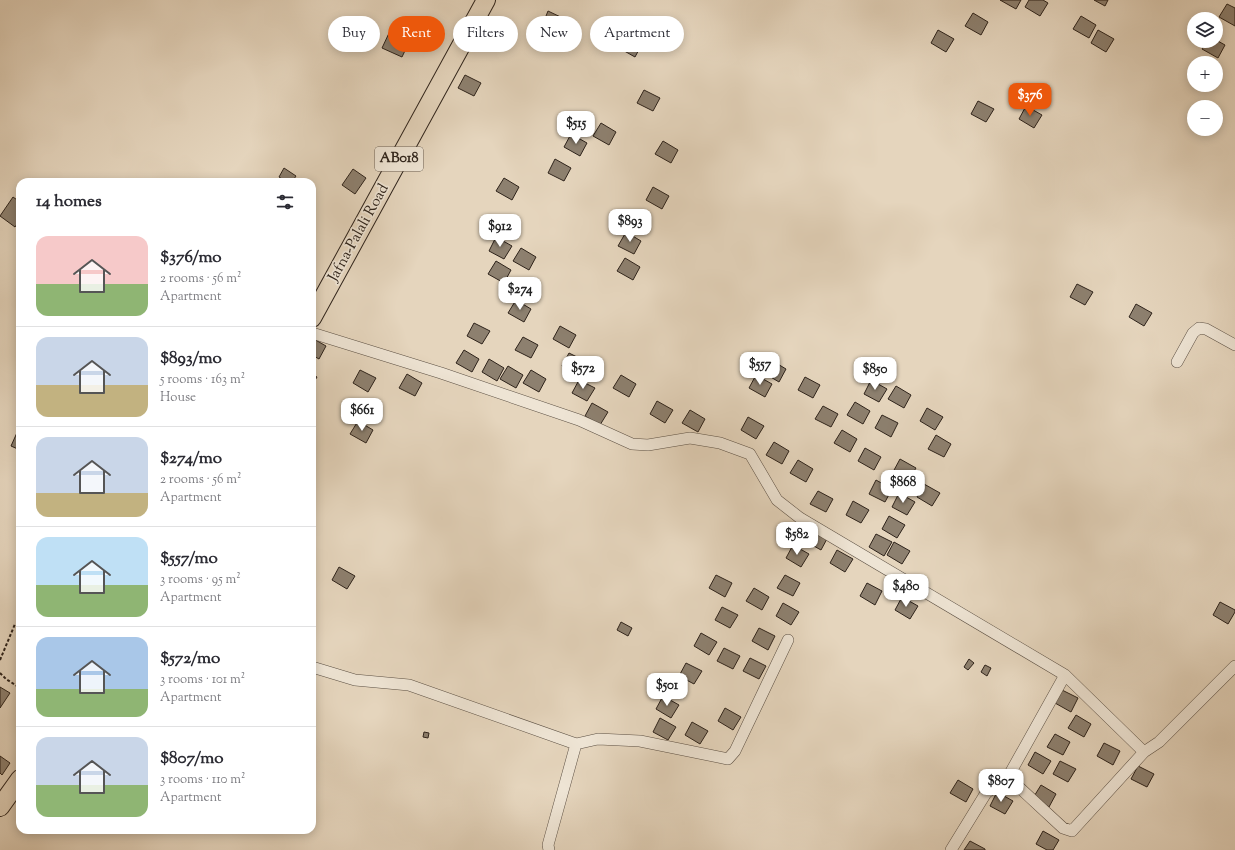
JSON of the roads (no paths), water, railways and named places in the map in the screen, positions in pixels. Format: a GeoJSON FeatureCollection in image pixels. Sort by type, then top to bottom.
{"type":"FeatureCollection","features":[{"type":"Feature","properties":{"kind":"main road","name":"Jafna-Palali Road"},"geometry":{"type":"LineString","coordinates":[[316,311],[486,0]]}},
{"type":"Feature","properties":{"kind":"main road"},"geometry":{"type":"LineString","coordinates":[[0,807],[16,785]]}},
{"type":"Feature","properties":{"kind":"street"},"geometry":{"type":"LineString","coordinates":[[1177,362],[1193,332],[1199,328],[1206,329],[1235,345]]}},
{"type":"Feature","properties":{"kind":"street"},"geometry":{"type":"LineString","coordinates":[[316,334],[579,420],[632,444],[648,445],[690,438],[720,443],[750,454],[777,500],[800,518],[1065,676],[1144,752]]}},
{"type":"Feature","properties":{"kind":"street"},"geometry":{"type":"LineString","coordinates":[[316,669],[354,680],[409,685],[576,744],[598,739],[640,741],[728,759],[735,751],[788,640]]}},
{"type":"Feature","properties":{"kind":"street"},"geometry":{"type":"LineString","coordinates":[[1008,777],[1063,828],[1072,831],[1144,752],[1159,742],[1235,666]]}},
{"type":"Feature","properties":{"kind":"street"},"geometry":{"type":"LineString","coordinates":[[951,850],[986,793],[1008,777],[1065,676]]}},
{"type":"Feature","properties":{"kind":"street"},"geometry":{"type":"LineString","coordinates":[[549,850],[548,845],[576,744]]}}]}
